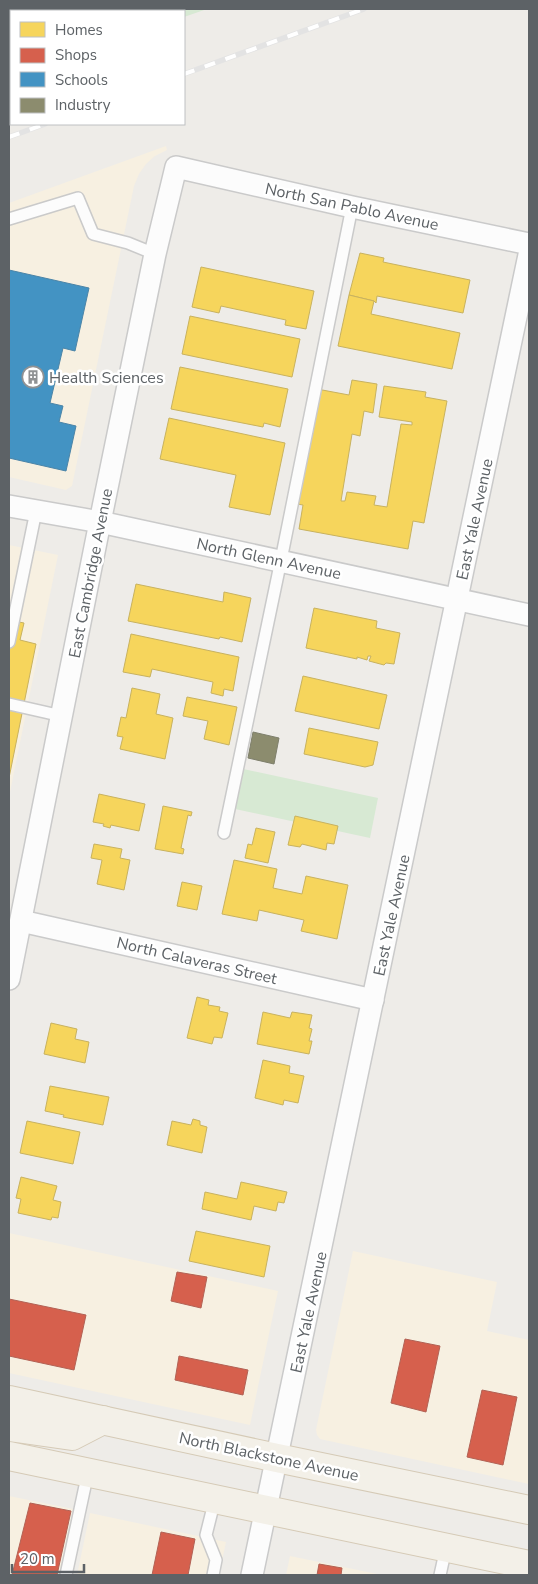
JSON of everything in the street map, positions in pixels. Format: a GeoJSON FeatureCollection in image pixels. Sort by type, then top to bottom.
{"type":"FeatureCollection","features":[{"type":"Feature","properties":{"kind":"main road","name":"North Blackstone Avenue"},"geometry":{"type":"LineString","coordinates":[[9,1400],[529,1510]]}},
{"type":"Feature","properties":{"kind":"main road"},"geometry":{"type":"LineString","coordinates":[[9,1427],[72,1436],[103,1420]]}},
{"type":"Feature","properties":{"kind":"main road"},"geometry":{"type":"LineString","coordinates":[[9,1456],[88,1471],[529,1565]]}},
{"type":"Feature","properties":{"kind":"street","name":"North San Pablo Avenue"},"geometry":{"type":"LineString","coordinates":[[176,167],[352,207],[529,244]]}},
{"type":"Feature","properties":{"kind":"street","name":"East Cambridge Avenue"},"geometry":{"type":"LineString","coordinates":[[9,979],[155,254],[176,167]]}},
{"type":"Feature","properties":{"kind":"street","name":"East Yale Avenue"},"geometry":{"type":"LineString","coordinates":[[252,1575],[529,255]]}},
{"type":"Feature","properties":{"kind":"street","name":"North Glenn Avenue"},"geometry":{"type":"LineString","coordinates":[[9,506],[100,522],[529,615]]}},
{"type":"Feature","properties":{"kind":"street","name":"North Calaveras Street"},"geometry":{"type":"LineString","coordinates":[[21,921],[373,1000]]}},
{"type":"Feature","properties":{"kind":"lane"},"geometry":{"type":"LineString","coordinates":[[9,219],[78,198],[93,234],[128,243],[155,254]]}},
{"type":"Feature","properties":{"kind":"lane"},"geometry":{"type":"LineString","coordinates":[[224,833],[352,207]]}},
{"type":"Feature","properties":{"kind":"lane"},"geometry":{"type":"LineString","coordinates":[[9,642],[36,511]]}},
{"type":"Feature","properties":{"kind":"lane"},"geometry":{"type":"LineString","coordinates":[[9,704],[62,716]]}},
{"type":"Feature","properties":{"kind":"lane"},"geometry":{"type":"LineString","coordinates":[[66,1575],[88,1471]]}},
{"type":"Feature","properties":{"kind":"lane"},"geometry":{"type":"LineString","coordinates":[[213,1575],[216,1560],[206,1535],[215,1499]]}},
{"type":"Feature","properties":{"kind":"lane"},"geometry":{"type":"LineString","coordinates":[[440,1575],[446,1548]]}},
{"type":"Feature","properties":{"kind":"shaded area"},"geometry":{"type":"Polygon","coordinates":[[[166,146],[167,150],[155,156],[146,164],[134,186],[72,486],[66,490],[9,477],[9,203],[166,146]]]}},
{"type":"Feature","properties":{"kind":"shaded area"},"geometry":{"type":"Polygon","coordinates":[[[9,545],[58,555],[9,797],[9,545]]]}},
{"type":"Feature","properties":{"kind":"shaded area"},"geometry":{"type":"Polygon","coordinates":[[[9,1233],[278,1291],[250,1425],[9,1373],[9,1233]]]}},
{"type":"Feature","properties":{"kind":"shaded area"},"geometry":{"type":"Polygon","coordinates":[[[353,1251],[497,1282],[487,1331],[529,1340],[529,1484],[320,1439],[316,1430],[353,1251]]]}},
{"type":"Feature","properties":{"kind":"shaded area"},"geometry":{"type":"Polygon","coordinates":[[[9,1496],[73,1509],[59,1575],[9,1575],[9,1496]]]}},
{"type":"Feature","properties":{"kind":"shaded area"},"geometry":{"type":"Polygon","coordinates":[[[90,1513],[226,1542],[219,1575],[77,1575],[90,1513]]]}},
{"type":"Feature","properties":{"kind":"shaded area"},"geometry":{"type":"Polygon","coordinates":[[[290,1556],[382,1575],[286,1575],[290,1556]]]}},
{"type":"Feature","properties":{"kind":"green space"},"geometry":{"type":"Polygon","coordinates":[[[9,9],[207,9],[185,17],[185,10],[10,10],[9,81],[9,9]]]}},
{"type":"Feature","properties":{"kind":"green space"},"geometry":{"type":"Polygon","coordinates":[[[234,767],[378,798],[370,838],[226,807],[234,767]]]}},
{"type":"Feature","properties":{"kind":"building: Homes"},"geometry":{"type":"Polygon","coordinates":[[[360,253],[384,258],[383,262],[470,280],[463,313],[377,296],[376,303],[349,295],[360,253]]]}},
{"type":"Feature","properties":{"kind":"building: Homes"},"geometry":{"type":"Polygon","coordinates":[[[201,267],[314,291],[306,329],[285,325],[286,320],[221,306],[219,313],[192,307],[201,267]]]}},
{"type":"Feature","properties":{"kind":"building: Homes"},"geometry":{"type":"Polygon","coordinates":[[[349,295],[374,301],[371,314],[460,333],[452,369],[338,346],[349,295]]]}},
{"type":"Feature","properties":{"kind":"building: Homes"},"geometry":{"type":"Polygon","coordinates":[[[190,316],[300,339],[292,377],[182,354],[190,316]]]}},
{"type":"Feature","properties":{"kind":"building: Homes"},"geometry":{"type":"Polygon","coordinates":[[[180,367],[288,389],[280,427],[264,423],[263,427],[171,409],[180,367]]]}},
{"type":"Feature","properties":{"kind":"building: Homes"},"geometry":{"type":"Polygon","coordinates":[[[352,380],[377,384],[373,413],[364,411],[360,436],[352,434],[341,501],[345,501],[347,492],[376,496],[374,505],[387,507],[401,424],[412,425],[412,422],[379,417],[384,386],[426,392],[425,397],[447,401],[424,523],[413,521],[408,549],[299,529],[303,505],[297,504],[317,389],[349,395],[352,380]]]}},
{"type":"Feature","properties":{"kind":"building: Homes"},"geometry":{"type":"Polygon","coordinates":[[[169,418],[285,443],[270,515],[229,507],[236,475],[160,459],[169,418]]]}},
{"type":"Feature","properties":{"kind":"building: Homes"},"geometry":{"type":"Polygon","coordinates":[[[136,584],[223,602],[224,592],[251,598],[242,642],[128,621],[136,584]]]}},
{"type":"Feature","properties":{"kind":"building: Homes"},"geometry":{"type":"Polygon","coordinates":[[[314,608],[377,621],[376,628],[400,633],[394,664],[386,663],[384,665],[369,661],[371,656],[368,656],[367,660],[357,657],[357,659],[306,648],[314,608]]]}},
{"type":"Feature","properties":{"kind":"building: Homes"},"geometry":{"type":"Polygon","coordinates":[[[9,620],[24,623],[20,640],[36,644],[9,778],[9,620]]]}},
{"type":"Feature","properties":{"kind":"building: Homes"},"geometry":{"type":"Polygon","coordinates":[[[131,634],[239,657],[233,691],[224,689],[223,696],[211,693],[213,682],[152,669],[150,677],[123,672],[131,634]]]}},
{"type":"Feature","properties":{"kind":"building: Homes"},"geometry":{"type":"Polygon","coordinates":[[[303,676],[387,695],[379,729],[295,711],[303,676]]]}},
{"type":"Feature","properties":{"kind":"building: Homes"},"geometry":{"type":"Polygon","coordinates":[[[132,688],[160,694],[156,714],[173,718],[165,759],[120,749],[123,737],[117,736],[121,717],[126,718],[132,688]]]}},
{"type":"Feature","properties":{"kind":"building: Homes"},"geometry":{"type":"Polygon","coordinates":[[[187,697],[237,707],[229,745],[204,739],[208,721],[183,716],[187,697]]]}},
{"type":"Feature","properties":{"kind":"building: Homes"},"geometry":{"type":"Polygon","coordinates":[[[309,728],[378,742],[373,765],[365,767],[304,754],[309,728]]]}},
{"type":"Feature","properties":{"kind":"building: Homes"},"geometry":{"type":"Polygon","coordinates":[[[99,794],[145,804],[139,831],[111,825],[110,828],[103,826],[104,824],[93,822],[99,794]]]}},
{"type":"Feature","properties":{"kind":"building: Homes"},"geometry":{"type":"Polygon","coordinates":[[[163,806],[192,812],[191,816],[188,815],[181,848],[184,849],[183,854],[155,849],[163,806]]]}},
{"type":"Feature","properties":{"kind":"building: Homes"},"geometry":{"type":"Polygon","coordinates":[[[295,816],[338,826],[334,844],[327,843],[326,850],[302,844],[300,847],[288,845],[295,816]]]}},
{"type":"Feature","properties":{"kind":"building: Homes"},"geometry":{"type":"Polygon","coordinates":[[[256,828],[275,832],[268,863],[245,858],[248,844],[252,845],[256,828]]]}},
{"type":"Feature","properties":{"kind":"building: Homes"},"geometry":{"type":"Polygon","coordinates":[[[94,844],[122,849],[120,858],[130,860],[124,890],[97,884],[102,860],[91,858],[94,844]]]}},
{"type":"Feature","properties":{"kind":"building: Homes"},"geometry":{"type":"Polygon","coordinates":[[[234,860],[277,869],[273,888],[302,894],[306,876],[348,885],[337,939],[301,931],[304,920],[259,910],[257,921],[222,914],[234,860]]]}},
{"type":"Feature","properties":{"kind":"building: Homes"},"geometry":{"type":"Polygon","coordinates":[[[182,882],[202,886],[197,910],[177,906],[182,882]]]}},
{"type":"Feature","properties":{"kind":"building: Homes"},"geometry":{"type":"Polygon","coordinates":[[[197,997],[209,1000],[208,1005],[220,1007],[219,1011],[228,1013],[222,1038],[214,1037],[212,1044],[187,1038],[197,997]]]}},
{"type":"Feature","properties":{"kind":"building: Homes"},"geometry":{"type":"Polygon","coordinates":[[[263,1012],[290,1018],[292,1012],[312,1015],[309,1028],[312,1029],[309,1041],[312,1041],[309,1054],[257,1044],[263,1012]]]}},
{"type":"Feature","properties":{"kind":"building: Homes"},"geometry":{"type":"Polygon","coordinates":[[[51,1023],[77,1029],[75,1039],[89,1042],[85,1063],[44,1054],[51,1023]]]}},
{"type":"Feature","properties":{"kind":"building: Homes"},"geometry":{"type":"Polygon","coordinates":[[[263,1060],[290,1066],[289,1073],[304,1076],[298,1103],[284,1100],[283,1105],[255,1098],[263,1060]]]}},
{"type":"Feature","properties":{"kind":"building: Homes"},"geometry":{"type":"Polygon","coordinates":[[[50,1086],[109,1097],[103,1125],[63,1117],[64,1115],[45,1111],[50,1086]]]}},
{"type":"Feature","properties":{"kind":"building: Homes"},"geometry":{"type":"Polygon","coordinates":[[[193,1119],[200,1121],[200,1125],[207,1127],[202,1153],[167,1145],[172,1121],[191,1125],[193,1119]]]}},
{"type":"Feature","properties":{"kind":"building: Homes"},"geometry":{"type":"Polygon","coordinates":[[[27,1121],[80,1132],[73,1164],[20,1153],[27,1121]]]}},
{"type":"Feature","properties":{"kind":"building: Homes"},"geometry":{"type":"Polygon","coordinates":[[[21,1177],[57,1186],[53,1200],[61,1202],[58,1218],[52,1217],[51,1220],[18,1213],[21,1199],[16,1198],[21,1177]]]}},
{"type":"Feature","properties":{"kind":"building: Homes"},"geometry":{"type":"Polygon","coordinates":[[[241,1182],[287,1192],[284,1203],[278,1202],[276,1211],[254,1206],[251,1220],[202,1209],[205,1192],[237,1199],[241,1182]]]}},
{"type":"Feature","properties":{"kind":"building: Homes"},"geometry":{"type":"Polygon","coordinates":[[[196,1231],[270,1246],[264,1277],[189,1261],[196,1231]]]}},
{"type":"Feature","properties":{"kind":"building: Shops"},"geometry":{"type":"Polygon","coordinates":[[[177,1272],[207,1277],[201,1308],[171,1301],[177,1272]]]}},
{"type":"Feature","properties":{"kind":"building: Shops"},"geometry":{"type":"Polygon","coordinates":[[[9,1299],[86,1315],[74,1370],[9,1356],[9,1299]]]}},
{"type":"Feature","properties":{"kind":"building: Shops"},"geometry":{"type":"Polygon","coordinates":[[[405,1339],[440,1346],[426,1412],[391,1403],[405,1339]]]}},
{"type":"Feature","properties":{"kind":"building: Shops"},"geometry":{"type":"Polygon","coordinates":[[[179,1356],[248,1370],[243,1395],[175,1380],[179,1356]]]}},
{"type":"Feature","properties":{"kind":"building: Shops"},"geometry":{"type":"Polygon","coordinates":[[[482,1390],[517,1397],[503,1465],[467,1457],[482,1390]]]}},
{"type":"Feature","properties":{"kind":"building: Shops"},"geometry":{"type":"Polygon","coordinates":[[[30,1503],[71,1511],[57,1575],[12,1575],[30,1503]]]}},
{"type":"Feature","properties":{"kind":"building: Shops"},"geometry":{"type":"Polygon","coordinates":[[[161,1532],[195,1539],[188,1575],[152,1575],[161,1532]]]}},
{"type":"Feature","properties":{"kind":"building: Shops"},"geometry":{"type":"Polygon","coordinates":[[[319,1564],[342,1568],[341,1575],[317,1575],[319,1564]]]}},
{"type":"Feature","properties":{"kind":"building: Schools","name":"Health Sciences"},"geometry":{"type":"Polygon","coordinates":[[[9,270],[89,288],[75,351],[63,348],[50,403],[63,406],[59,422],[76,426],[66,471],[9,458],[9,270]]]}},
{"type":"Feature","properties":{"kind":"building: Industry"},"geometry":{"type":"Polygon","coordinates":[[[253,732],[279,738],[274,764],[248,758],[253,732]]]}},
{"type":"Feature","properties":{"kind":"railway"},"geometry":{"type":"LineString","coordinates":[[185,74],[364,9]]}},
{"type":"Feature","properties":{"kind":"railway"},"geometry":{"type":"LineString","coordinates":[[9,137],[42,125]]}},
{"type":"Feature","properties":{"kind":"place","name":"Health Sciences"},"geometry":{"type":"Point","coordinates":[33,377]}}]}
